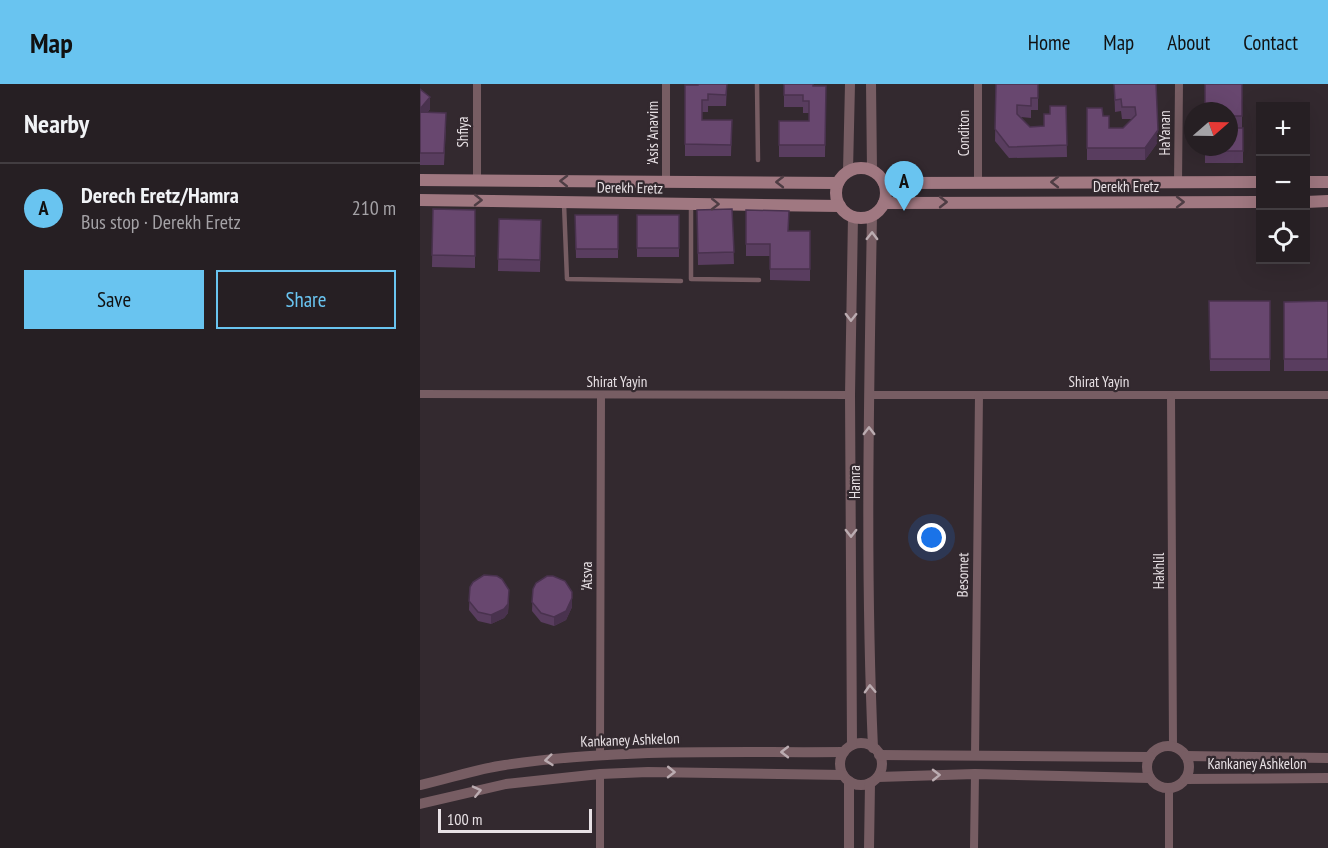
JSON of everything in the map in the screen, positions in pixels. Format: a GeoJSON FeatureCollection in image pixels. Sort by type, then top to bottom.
{"type":"FeatureCollection","features":[{"type":"Feature","properties":{"kind":"main road"},"geometry":{"type":"LineString","coordinates":[[864,167],[872,170],[884,183],[886,196],[884,202],[872,215],[859,218],[852,216],[840,206],[837,198],[838,183],[848,171],[864,167]]}},
{"type":"Feature","properties":{"kind":"main road","name":"Derekh Eretz"},"geometry":{"type":"LineString","coordinates":[[420,180],[838,183]]}},
{"type":"Feature","properties":{"kind":"main road","name":"Derekh Eretz"},"geometry":{"type":"LineString","coordinates":[[884,183],[1256,182]]}},
{"type":"Feature","properties":{"kind":"main road"},"geometry":{"type":"LineString","coordinates":[[1310,182],[1328,182]]}},
{"type":"Feature","properties":{"kind":"main road","name":"Derekh Eretz"},"geometry":{"type":"LineString","coordinates":[[420,200],[840,206]]}},
{"type":"Feature","properties":{"kind":"main road"},"geometry":{"type":"LineString","coordinates":[[1310,201],[1328,201]]}},
{"type":"Feature","properties":{"kind":"main road","name":"Derekh Eretz"},"geometry":{"type":"LineString","coordinates":[[884,202],[1256,202]]}},
{"type":"Feature","properties":{"kind":"street","name":"Shfiya"},"geometry":{"type":"LineString","coordinates":[[477,84],[477,180]]}},
{"type":"Feature","properties":{"kind":"street","name":"'Asis 'Anavim"},"geometry":{"type":"LineString","coordinates":[[666,84],[666,182]]}},
{"type":"Feature","properties":{"kind":"street"},"geometry":{"type":"LineString","coordinates":[[848,171],[850,84]]}},
{"type":"Feature","properties":{"kind":"street"},"geometry":{"type":"LineString","coordinates":[[871,84],[872,170]]}},
{"type":"Feature","properties":{"kind":"street","name":"Conditon"},"geometry":{"type":"LineString","coordinates":[[978,84],[978,181]]}},
{"type":"Feature","properties":{"kind":"street","name":"HaYanan"},"geometry":{"type":"LineString","coordinates":[[1178,183],[1179,84]]}},
{"type":"Feature","properties":{"kind":"street","name":"Hamra"},"geometry":{"type":"LineString","coordinates":[[872,215],[869,395],[870,674],[876,751]]}},
{"type":"Feature","properties":{"kind":"street","name":"Hamra"},"geometry":{"type":"LineString","coordinates":[[848,749],[852,216]]}},
{"type":"Feature","properties":{"kind":"street","name":"Shirat Yayin"},"geometry":{"type":"LineString","coordinates":[[420,394],[850,395]]}},
{"type":"Feature","properties":{"kind":"street","name":"Shirat Yayin"},"geometry":{"type":"LineString","coordinates":[[869,395],[1328,395]]}},
{"type":"Feature","properties":{"kind":"street","name":"Besomet"},"geometry":{"type":"LineString","coordinates":[[975,756],[979,395]]}},
{"type":"Feature","properties":{"kind":"street","name":"'Atsva"},"geometry":{"type":"LineString","coordinates":[[600,756],[601,396]]}},
{"type":"Feature","properties":{"kind":"street","name":"Hakhlil"},"geometry":{"type":"LineString","coordinates":[[1171,396],[1173,746]]}},
{"type":"Feature","properties":{"kind":"street"},"geometry":{"type":"LineString","coordinates":[[849,848],[846,778],[840,764],[848,749],[863,744],[876,751],[975,756],[1150,757]]}},
{"type":"Feature","properties":{"kind":"street"},"geometry":{"type":"LineString","coordinates":[[1173,746],[1186,756],[1189,768],[1181,784],[1169,788],[1158,785],[1150,778],[1147,767],[1150,757],[1160,747],[1173,746]]}},
{"type":"Feature","properties":{"kind":"street","name":"Kankaney Ashkelon"},"geometry":{"type":"LineString","coordinates":[[420,785],[503,765],[600,756],[848,749]]}},
{"type":"Feature","properties":{"kind":"street"},"geometry":{"type":"LineString","coordinates":[[869,848],[874,780],[882,766],[876,751]]}},
{"type":"Feature","properties":{"kind":"street","name":"Kankaney Ashkelon"},"geometry":{"type":"LineString","coordinates":[[1186,756],[1328,758]]}},
{"type":"Feature","properties":{"kind":"street"},"geometry":{"type":"LineString","coordinates":[[420,804],[506,784],[600,774],[648,772],[846,778],[859,785],[874,780],[975,774],[1150,778]]}},
{"type":"Feature","properties":{"kind":"street"},"geometry":{"type":"LineString","coordinates":[[600,774],[600,848]]}},
{"type":"Feature","properties":{"kind":"street"},"geometry":{"type":"LineString","coordinates":[[974,848],[975,774]]}},
{"type":"Feature","properties":{"kind":"street","name":"Kankaney Ashkelon"},"geometry":{"type":"LineString","coordinates":[[1185,779],[1328,778]]}},
{"type":"Feature","properties":{"kind":"street"},"geometry":{"type":"LineString","coordinates":[[1169,788],[1169,848]]}},
{"type":"Feature","properties":{"kind":"lane"},"geometry":{"type":"LineString","coordinates":[[757,84],[758,160]]}},
{"type":"Feature","properties":{"kind":"lane"},"geometry":{"type":"LineString","coordinates":[[564,202],[567,279],[681,281]]}},
{"type":"Feature","properties":{"kind":"lane"},"geometry":{"type":"LineString","coordinates":[[691,203],[691,279],[759,280]]}},
{"type":"Feature","properties":{"kind":"building"},"geometry":{"type":"Polygon","coordinates":[[[727,84],[726,95],[708,94],[708,100],[702,100],[702,120],[732,120],[731,145],[685,144],[685,85],[727,84]]]}},
{"type":"Feature","properties":{"kind":"building"},"geometry":{"type":"Polygon","coordinates":[[[784,84],[826,86],[825,145],[779,145],[779,121],[809,121],[809,101],[803,101],[803,95],[784,95],[784,84]]]}},
{"type":"Feature","properties":{"kind":"building"},"geometry":{"type":"Polygon","coordinates":[[[996,84],[1038,84],[1038,98],[1031,98],[1031,106],[1017,105],[1017,114],[1030,127],[1044,126],[1044,114],[1050,114],[1050,106],[1066,106],[1067,145],[1009,147],[995,129],[996,84]]]}},
{"type":"Feature","properties":{"kind":"building"},"geometry":{"type":"Polygon","coordinates":[[[1114,84],[1156,84],[1158,130],[1145,148],[1087,148],[1087,108],[1102,108],[1103,116],[1109,116],[1109,128],[1123,128],[1136,115],[1135,107],[1122,107],[1121,99],[1115,100],[1114,84]]]}},
{"type":"Feature","properties":{"kind":"building"},"geometry":{"type":"Polygon","coordinates":[[[1205,84],[1242,84],[1242,116],[1238,116],[1238,102],[1205,102],[1205,84]]]}},
{"type":"Feature","properties":{"kind":"building"},"geometry":{"type":"Polygon","coordinates":[[[420,89],[430,97],[420,109],[420,89]]]}},
{"type":"Feature","properties":{"kind":"building"},"geometry":{"type":"Polygon","coordinates":[[[420,112],[446,113],[444,153],[420,153],[420,112]]]}},
{"type":"Feature","properties":{"kind":"building"},"geometry":{"type":"Polygon","coordinates":[[[1238,128],[1243,128],[1243,151],[1238,151],[1238,128]]]}},
{"type":"Feature","properties":{"kind":"building"},"geometry":{"type":"Polygon","coordinates":[[[433,209],[475,210],[475,256],[432,255],[433,209]]]}},
{"type":"Feature","properties":{"kind":"building"},"geometry":{"type":"Polygon","coordinates":[[[732,209],[734,252],[698,253],[697,210],[732,209]]]}},
{"type":"Feature","properties":{"kind":"building"},"geometry":{"type":"Polygon","coordinates":[[[746,210],[789,211],[788,231],[810,231],[810,269],[770,269],[770,244],[746,244],[746,210]]]}},
{"type":"Feature","properties":{"kind":"building"},"geometry":{"type":"Polygon","coordinates":[[[575,215],[618,215],[618,249],[576,249],[575,215]]]}},
{"type":"Feature","properties":{"kind":"building"},"geometry":{"type":"Polygon","coordinates":[[[637,215],[679,215],[679,248],[637,248],[637,215]]]}},
{"type":"Feature","properties":{"kind":"building"},"geometry":{"type":"Polygon","coordinates":[[[499,219],[541,220],[540,260],[498,259],[499,219]]]}},
{"type":"Feature","properties":{"kind":"building"},"geometry":{"type":"Polygon","coordinates":[[[1209,301],[1270,301],[1270,359],[1210,359],[1209,301]]]}},
{"type":"Feature","properties":{"kind":"building"},"geometry":{"type":"Polygon","coordinates":[[[1328,301],[1328,359],[1284,359],[1284,302],[1328,301]]]}},
{"type":"Feature","properties":{"kind":"building"},"geometry":{"type":"Polygon","coordinates":[[[484,575],[497,576],[502,579],[509,590],[508,604],[504,609],[491,615],[478,612],[469,601],[470,587],[473,582],[484,575]]]}},
{"type":"Feature","properties":{"kind":"building"},"geometry":{"type":"Polygon","coordinates":[[[547,576],[565,581],[572,592],[572,598],[566,611],[554,617],[541,613],[532,602],[536,583],[547,576]]]}},
{"type":"Feature","properties":{"kind":"place","name":"Derech Eretz/Hamra"},"geometry":{"type":"Point","coordinates":[904,211]}}]}
